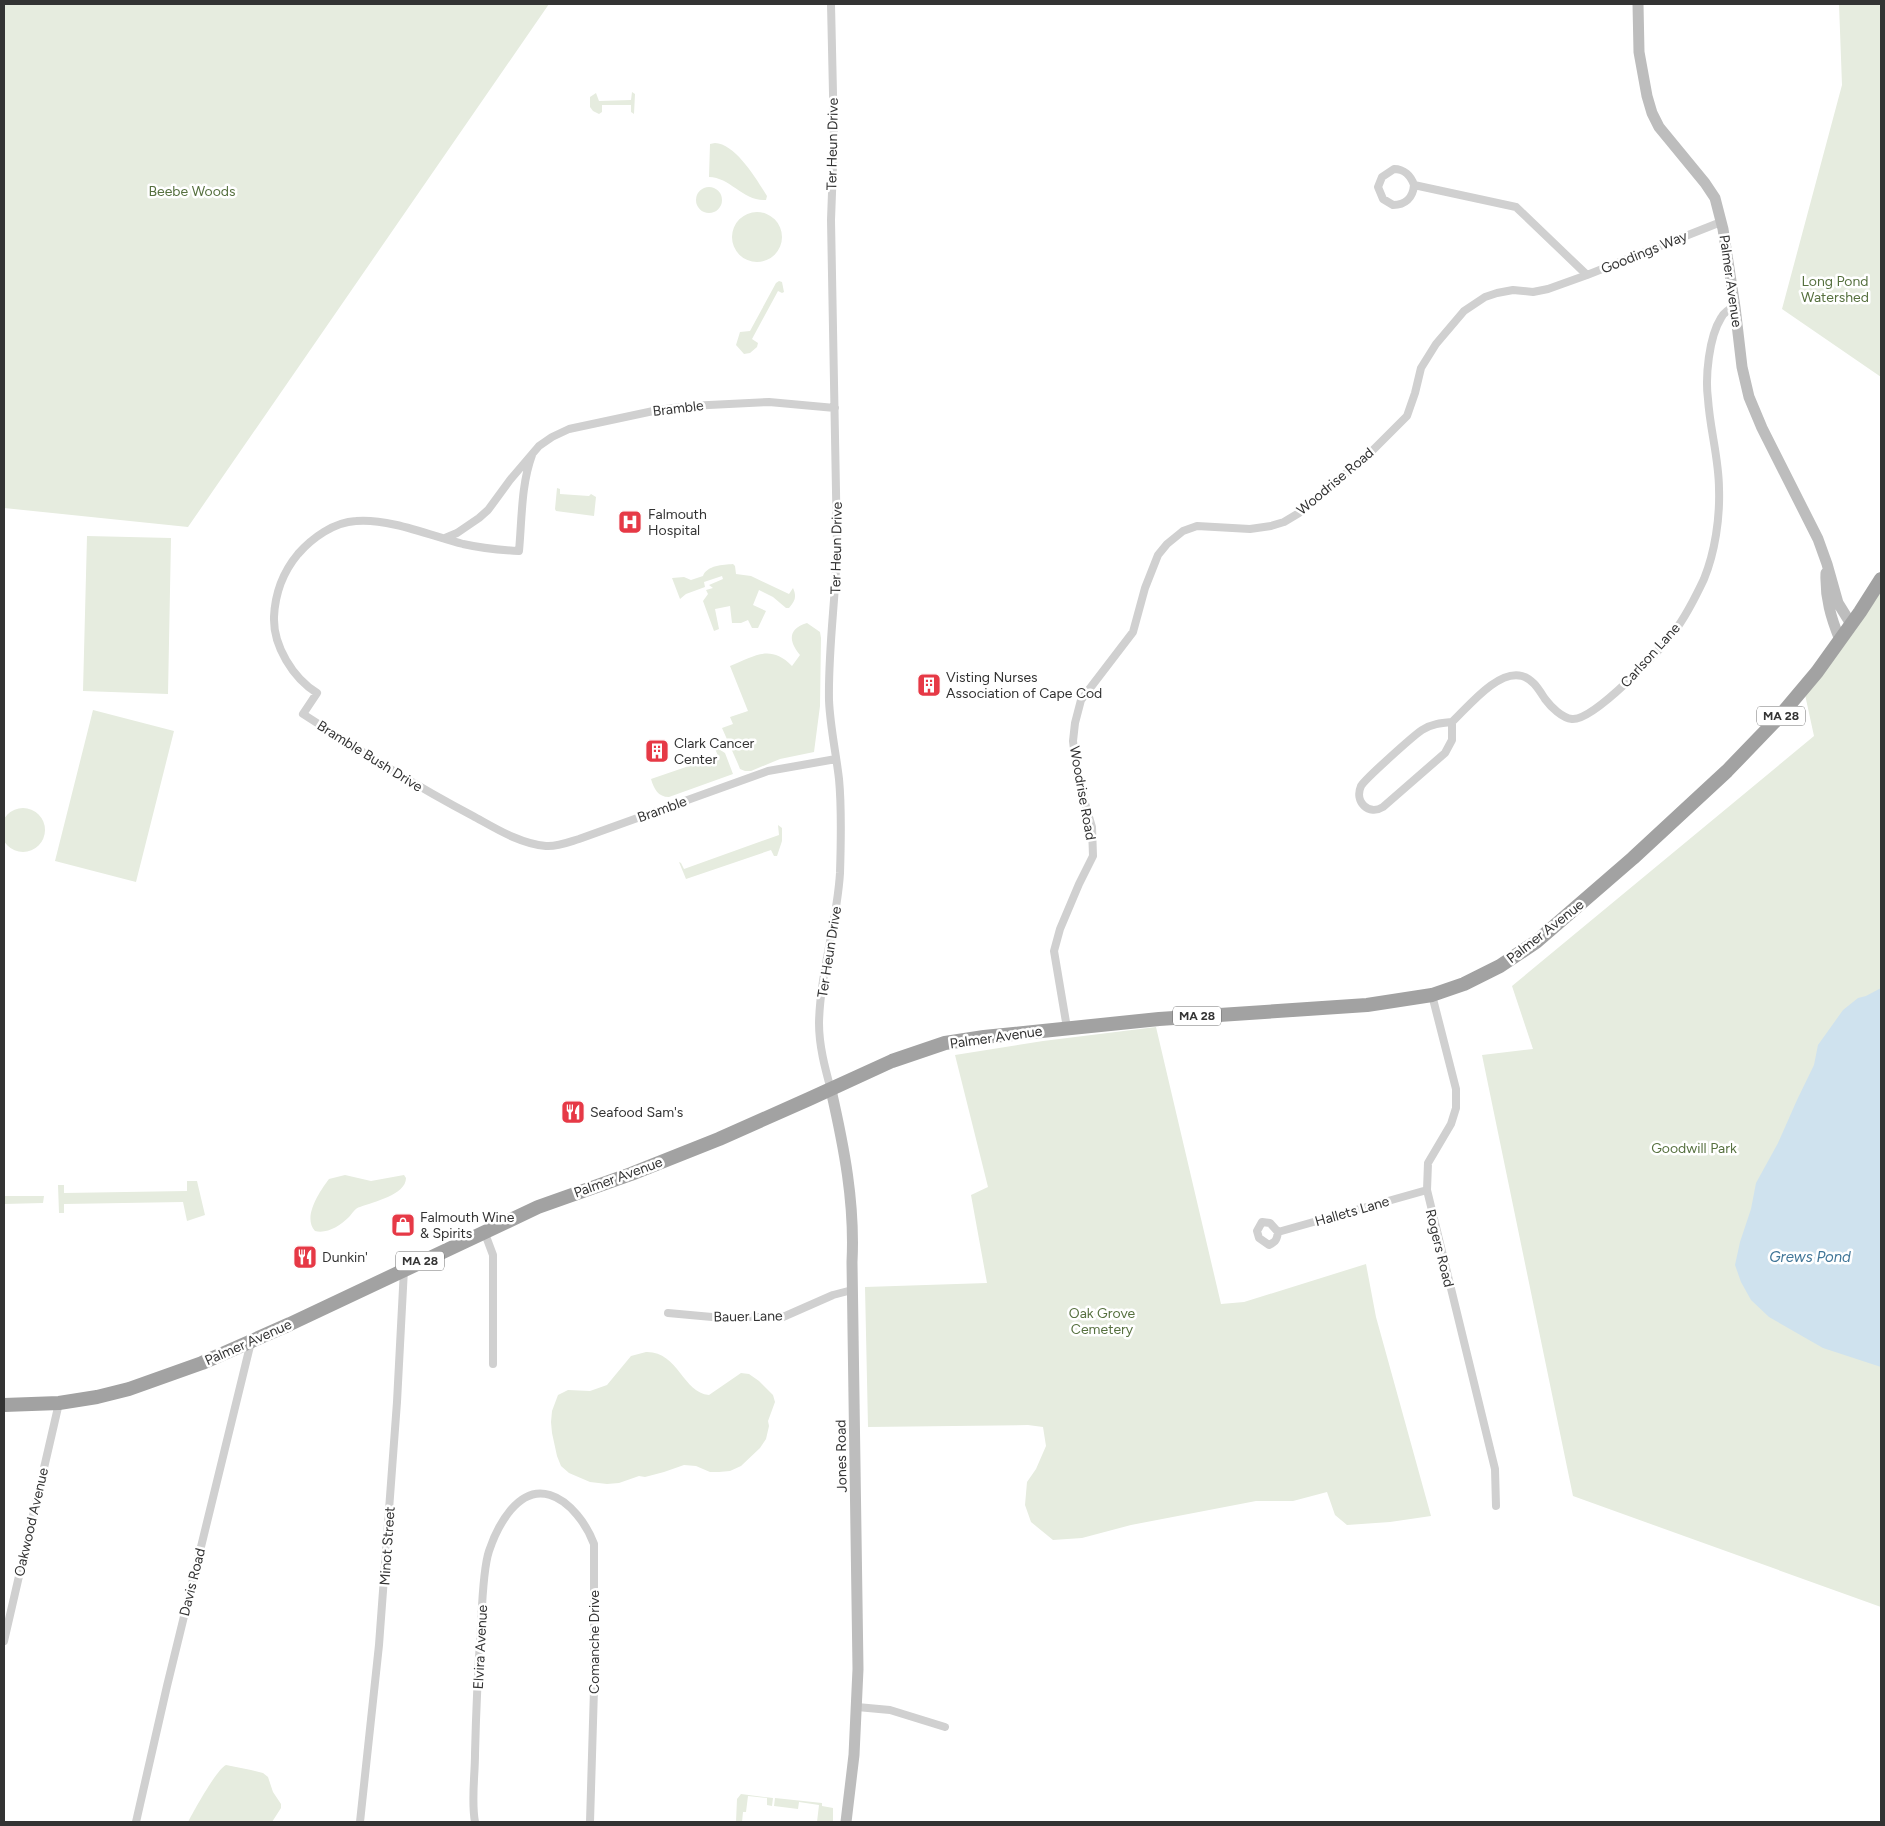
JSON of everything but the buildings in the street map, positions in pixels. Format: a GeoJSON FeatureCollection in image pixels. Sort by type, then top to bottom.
{"type":"FeatureCollection","features":[{"type":"Feature","properties":{"kind":"highway","name":"MA 28"},"geometry":{"type":"LineString","coordinates":[[1840,640],[1881,579]]}},
{"type":"Feature","properties":{"kind":"highway","name":"Palmer Avenue"},"geometry":{"type":"LineString","coordinates":[[4,1405],[59,1403],[97,1397],[130,1389],[202,1363],[251,1342],[484,1231],[554,1200],[631,1174],[719,1139],[892,1061],[945,1044],[984,1036],[1067,1028],[1252,1012],[1367,1005],[1432,995],[1464,984],[1500,966],[1536,942],[1633,858],[1727,771],[1780,716],[1817,672],[1840,640]]}},
{"type":"Feature","properties":{"kind":"main road","name":"Palmer Avenue"},"geometry":{"type":"LineString","coordinates":[[1638,4],[1640,52],[1647,96],[1652,113],[1659,127],[1715,198],[1736,307],[1742,367],[1749,397],[1818,539],[1838,603],[1852,624]]}},
{"type":"Feature","properties":{"kind":"main road","name":"Palmer Avenue"},"geometry":{"type":"LineString","coordinates":[[1827,564],[1825,589],[1829,612],[1840,640]]}},
{"type":"Feature","properties":{"kind":"main road","name":"Jones Road"},"geometry":{"type":"LineString","coordinates":[[831,1090],[849,1181],[853,1224],[852,1290],[858,1555],[858,1669],[854,1755],[846,1822]]}},
{"type":"Feature","properties":{"kind":"street","name":"Ter Heun Drive"},"geometry":{"type":"LineString","coordinates":[[831,4],[834,138],[830,220],[837,554],[836,592],[830,649],[830,702],[841,811],[840,874],[819,1023],[822,1056],[831,1090]]}},
{"type":"Feature","properties":{"kind":"street","name":"Goodings Way"},"geometry":{"type":"LineString","coordinates":[[1398,169],[1410,176],[1414,185],[1414,192],[1410,199],[1398,205],[1386,202],[1378,187],[1380,180],[1386,174],[1398,169]]}},
{"type":"Feature","properties":{"kind":"street","name":"Goodings Way"},"geometry":{"type":"LineString","coordinates":[[1414,185],[1516,207],[1587,275],[1721,222]]}},
{"type":"Feature","properties":{"kind":"street","name":"Woodrise Road"},"geometry":{"type":"LineString","coordinates":[[1067,1028],[1054,952],[1060,929],[1092,856],[1092,827],[1074,758],[1075,723],[1081,700],[1133,632],[1145,588],[1158,555],[1167,544],[1183,531],[1197,526],[1250,529],[1284,522],[1299,513],[1370,453],[1407,416],[1416,393],[1421,368],[1436,344],[1464,311],[1485,298],[1498,293],[1513,290],[1533,292],[1548,289],[1587,275]]}},
{"type":"Feature","properties":{"kind":"street","name":"Carlson Lane"},"geometry":{"type":"LineString","coordinates":[[1452,722],[1490,685],[1512,675],[1523,676],[1535,685],[1550,705],[1562,715],[1571,719],[1579,719],[1590,714],[1614,694],[1644,665],[1674,631],[1704,578],[1716,531],[1720,492],[1719,475],[1707,379],[1710,352],[1720,318],[1726,311],[1736,307]]}},
{"type":"Feature","properties":{"kind":"street","name":"Bramble"},"geometry":{"type":"LineString","coordinates":[[445,538],[457,533],[488,510],[510,480],[547,440],[570,429],[658,410],[689,406],[754,402],[835,408]]}},
{"type":"Feature","properties":{"kind":"street","name":"Bramble Bush Drive"},"geometry":{"type":"LineString","coordinates":[[532,455],[525,482],[520,551],[464,544],[385,523],[355,520],[327,530],[310,542],[291,564],[281,583],[276,600],[274,619],[277,636],[287,662],[299,679],[317,693],[303,714],[413,784],[521,840],[536,845],[553,846],[604,830]]}},
{"type":"Feature","properties":{"kind":"street"},"geometry":{"type":"LineString","coordinates":[[1452,722],[1452,740],[1445,753],[1379,810],[1369,810],[1362,804],[1359,794],[1364,782],[1409,740],[1428,727],[1452,722]]}},
{"type":"Feature","properties":{"kind":"street","name":"Bramble"},"geometry":{"type":"LineString","coordinates":[[604,830],[768,771],[836,759]]}},
{"type":"Feature","properties":{"kind":"street","name":"Rogers Road"},"geometry":{"type":"LineString","coordinates":[[1432,995],[1456,1089],[1456,1108],[1451,1124],[1428,1162],[1426,1190],[1495,1469],[1496,1506]]}},
{"type":"Feature","properties":{"kind":"street","name":"Hallets Lane"},"geometry":{"type":"LineString","coordinates":[[1278,1232],[1426,1190]]}},
{"type":"Feature","properties":{"kind":"street"},"geometry":{"type":"LineString","coordinates":[[484,1231],[493,1255],[493,1364]]}},
{"type":"Feature","properties":{"kind":"street","name":"Minot Street"},"geometry":{"type":"LineString","coordinates":[[360,1822],[379,1645],[396,1412],[404,1269]]}},
{"type":"Feature","properties":{"kind":"street","name":"Bauer Lane"},"geometry":{"type":"LineString","coordinates":[[668,1313],[712,1317],[783,1317],[833,1295],[852,1290]]}},
{"type":"Feature","properties":{"kind":"street","name":"Davis Road"},"geometry":{"type":"LineString","coordinates":[[136,1822],[167,1686],[251,1342]]}},
{"type":"Feature","properties":{"kind":"street","name":"Oakwood Avenue"},"geometry":{"type":"LineString","coordinates":[[4,1641],[59,1403]]}},
{"type":"Feature","properties":{"kind":"street","name":"Elvira Avenue"},"geometry":{"type":"LineString","coordinates":[[475,1822],[476,1709],[482,1605],[488,1552],[498,1529],[516,1504],[537,1494]]}},
{"type":"Feature","properties":{"kind":"street","name":"Comanche Drive"},"geometry":{"type":"LineString","coordinates":[[537,1494],[547,1494],[567,1504],[591,1535],[594,1544],[594,1688],[590,1822]]}},
{"type":"Feature","properties":{"kind":"street"},"geometry":{"type":"LineString","coordinates":[[856,1707],[890,1710],[945,1727]]}},
{"type":"Feature","properties":{"kind":"green space","name":"Beebe Woods"},"geometry":{"type":"Polygon","coordinates":[[[4,4],[549,4],[188,527],[4,508],[4,4]]]}},
{"type":"Feature","properties":{"kind":"green space","name":"Long Pond Watershed"},"geometry":{"type":"Polygon","coordinates":[[[1839,4],[1881,4],[1881,377],[1782,309],[1842,85],[1839,4]]]}},
{"type":"Feature","properties":{"kind":"green space"},"geometry":{"type":"Polygon","coordinates":[[[632,92],[635,94],[634,114],[631,112],[631,105],[602,105],[602,112],[599,114],[590,107],[590,97],[596,93],[599,101],[631,100],[632,92]]]}},
{"type":"Feature","properties":{"kind":"green space"},"geometry":{"type":"Polygon","coordinates":[[[715,143],[731,149],[738,156],[758,181],[767,196],[766,200],[758,200],[744,194],[724,181],[709,177],[710,144],[715,143]]]}},
{"type":"Feature","properties":{"kind":"green space"},"geometry":{"type":"Polygon","coordinates":[[[709,187],[718,191],[722,200],[718,209],[709,213],[700,209],[696,200],[700,191],[709,187]]]}},
{"type":"Feature","properties":{"kind":"green space"},"geometry":{"type":"Polygon","coordinates":[[[752,212],[762,212],[775,219],[782,232],[782,242],[775,255],[762,262],[752,262],[743,258],[736,251],[732,242],[732,232],[736,223],[743,216],[752,212]]]}},
{"type":"Feature","properties":{"kind":"green space"},"geometry":{"type":"Polygon","coordinates":[[[782,282],[784,292],[778,291],[752,339],[758,343],[757,347],[750,353],[744,354],[736,345],[740,332],[750,331],[776,283],[782,282]]]}},
{"type":"Feature","properties":{"kind":"green space"},"geometry":{"type":"Polygon","coordinates":[[[557,488],[560,489],[560,494],[589,496],[591,494],[596,497],[594,516],[556,511],[557,488]]]}},
{"type":"Feature","properties":{"kind":"green space"},"geometry":{"type":"Polygon","coordinates":[[[87,536],[171,538],[168,694],[83,691],[87,536]]]}},
{"type":"Feature","properties":{"kind":"green space"},"geometry":{"type":"Polygon","coordinates":[[[733,564],[736,574],[751,576],[789,594],[793,588],[795,599],[793,603],[789,608],[786,608],[773,597],[759,590],[753,605],[766,611],[758,628],[752,628],[748,620],[741,623],[732,623],[730,606],[715,609],[719,629],[714,631],[703,601],[708,594],[706,590],[713,588],[709,585],[723,579],[722,576],[704,582],[705,587],[686,594],[680,599],[672,578],[684,577],[691,580],[703,576],[705,572],[712,568],[733,564]]]}},
{"type":"Feature","properties":{"kind":"green space","name":"Goodwill Park"},"geometry":{"type":"Polygon","coordinates":[[[1881,572],[1881,1607],[1573,1496],[1482,1055],[1533,1049],[1512,986],[1814,736],[1804,690],[1881,572]]]}},
{"type":"Feature","properties":{"kind":"green space"},"geometry":{"type":"Polygon","coordinates":[[[807,623],[820,632],[821,638],[820,706],[814,752],[780,759],[751,771],[740,769],[722,728],[733,724],[730,717],[748,711],[730,666],[755,656],[769,654],[777,655],[792,666],[800,655],[792,641],[793,632],[807,623]]]}},
{"type":"Feature","properties":{"kind":"green space"},"geometry":{"type":"Polygon","coordinates":[[[93,710],[174,731],[136,882],[55,861],[93,710]]]}},
{"type":"Feature","properties":{"kind":"green space"},"geometry":{"type":"Polygon","coordinates":[[[714,746],[725,753],[733,774],[669,797],[662,796],[657,792],[651,779],[718,756],[714,746]]]}},
{"type":"Feature","properties":{"kind":"green space"},"geometry":{"type":"Polygon","coordinates":[[[23,808],[35,812],[41,818],[45,830],[41,842],[35,848],[23,852],[11,848],[5,842],[1,830],[5,818],[11,812],[23,808]]]}},
{"type":"Feature","properties":{"kind":"green space"},"geometry":{"type":"Polygon","coordinates":[[[778,825],[782,828],[782,841],[777,856],[774,856],[771,850],[686,879],[679,862],[684,869],[779,835],[778,825]]]}},
{"type":"Feature","properties":{"kind":"green space","name":"Oak Grove Cemetery"},"geometry":{"type":"Polygon","coordinates":[[[1156,1027],[1221,1304],[1244,1302],[1366,1264],[1376,1317],[1431,1516],[1390,1522],[1347,1525],[1335,1515],[1327,1492],[1293,1501],[1256,1501],[1131,1525],[1082,1538],[1053,1540],[1031,1522],[1025,1505],[1027,1482],[1036,1469],[1046,1446],[1043,1427],[1028,1425],[868,1427],[865,1287],[987,1283],[971,1195],[988,1187],[955,1055],[1043,1041],[1156,1027]]]}},
{"type":"Feature","properties":{"kind":"green space"},"geometry":{"type":"Polygon","coordinates":[[[345,1175],[371,1181],[404,1175],[406,1178],[405,1184],[395,1193],[358,1208],[333,1228],[320,1232],[315,1231],[310,1219],[317,1197],[329,1179],[345,1175]]]}},
{"type":"Feature","properties":{"kind":"green space"},"geometry":{"type":"Polygon","coordinates":[[[187,1181],[197,1181],[205,1215],[187,1221],[183,1202],[64,1204],[64,1213],[59,1213],[58,1185],[64,1185],[64,1193],[187,1191],[187,1181]]]}},
{"type":"Feature","properties":{"kind":"green space"},"geometry":{"type":"Polygon","coordinates":[[[4,1196],[44,1196],[43,1203],[4,1204],[4,1196]]]}},
{"type":"Feature","properties":{"kind":"green space"},"geometry":{"type":"Polygon","coordinates":[[[646,1352],[657,1353],[666,1358],[700,1393],[709,1395],[741,1373],[749,1374],[759,1381],[773,1395],[775,1402],[768,1421],[769,1426],[766,1439],[760,1448],[741,1466],[730,1471],[710,1472],[696,1466],[684,1465],[645,1477],[639,1476],[619,1483],[607,1484],[590,1482],[569,1473],[561,1466],[552,1433],[552,1411],[558,1395],[568,1390],[590,1391],[607,1385],[631,1356],[646,1352]]]}},
{"type":"Feature","properties":{"kind":"green space"},"geometry":{"type":"Polygon","coordinates":[[[226,1765],[263,1773],[268,1777],[273,1792],[281,1804],[281,1808],[272,1822],[188,1822],[211,1782],[226,1765]]]}},
{"type":"Feature","properties":{"kind":"green space"},"geometry":{"type":"Polygon","coordinates":[[[741,1794],[773,1798],[772,1806],[767,1805],[767,1798],[748,1796],[746,1812],[743,1812],[742,1822],[736,1822],[737,1799],[741,1794]]]}},
{"type":"Feature","properties":{"kind":"green space"},"geometry":{"type":"Polygon","coordinates":[[[775,1798],[822,1803],[822,1806],[833,1808],[833,1822],[817,1822],[819,1805],[799,1802],[798,1809],[774,1806],[775,1798]]]}},
{"type":"Feature","properties":{"kind":"water","name":"Grews Pond"},"geometry":{"type":"Polygon","coordinates":[[[1881,988],[1881,1367],[1823,1348],[1769,1317],[1751,1300],[1741,1282],[1735,1265],[1740,1242],[1751,1209],[1756,1183],[1778,1143],[1814,1065],[1818,1045],[1843,1010],[1858,998],[1881,988]]]}},
{"type":"Feature","properties":{"kind":"place","name":"Falmouth Hospital"},"geometry":{"type":"Point","coordinates":[630,522]}},
{"type":"Feature","properties":{"kind":"place","name":"Visting Nurses Association of Cape Cod"},"geometry":{"type":"Point","coordinates":[929,685]}},
{"type":"Feature","properties":{"kind":"place","name":"Clark Cancer Center"},"geometry":{"type":"Point","coordinates":[657,751]}},
{"type":"Feature","properties":{"kind":"place","name":"Seafood Sam's"},"geometry":{"type":"Point","coordinates":[573,1112]}},
{"type":"Feature","properties":{"kind":"place","name":"Falmouth Wine & Spirits"},"geometry":{"type":"Point","coordinates":[403,1225]}},
{"type":"Feature","properties":{"kind":"place","name":"Dunkin'"},"geometry":{"type":"Point","coordinates":[305,1257]}}]}
